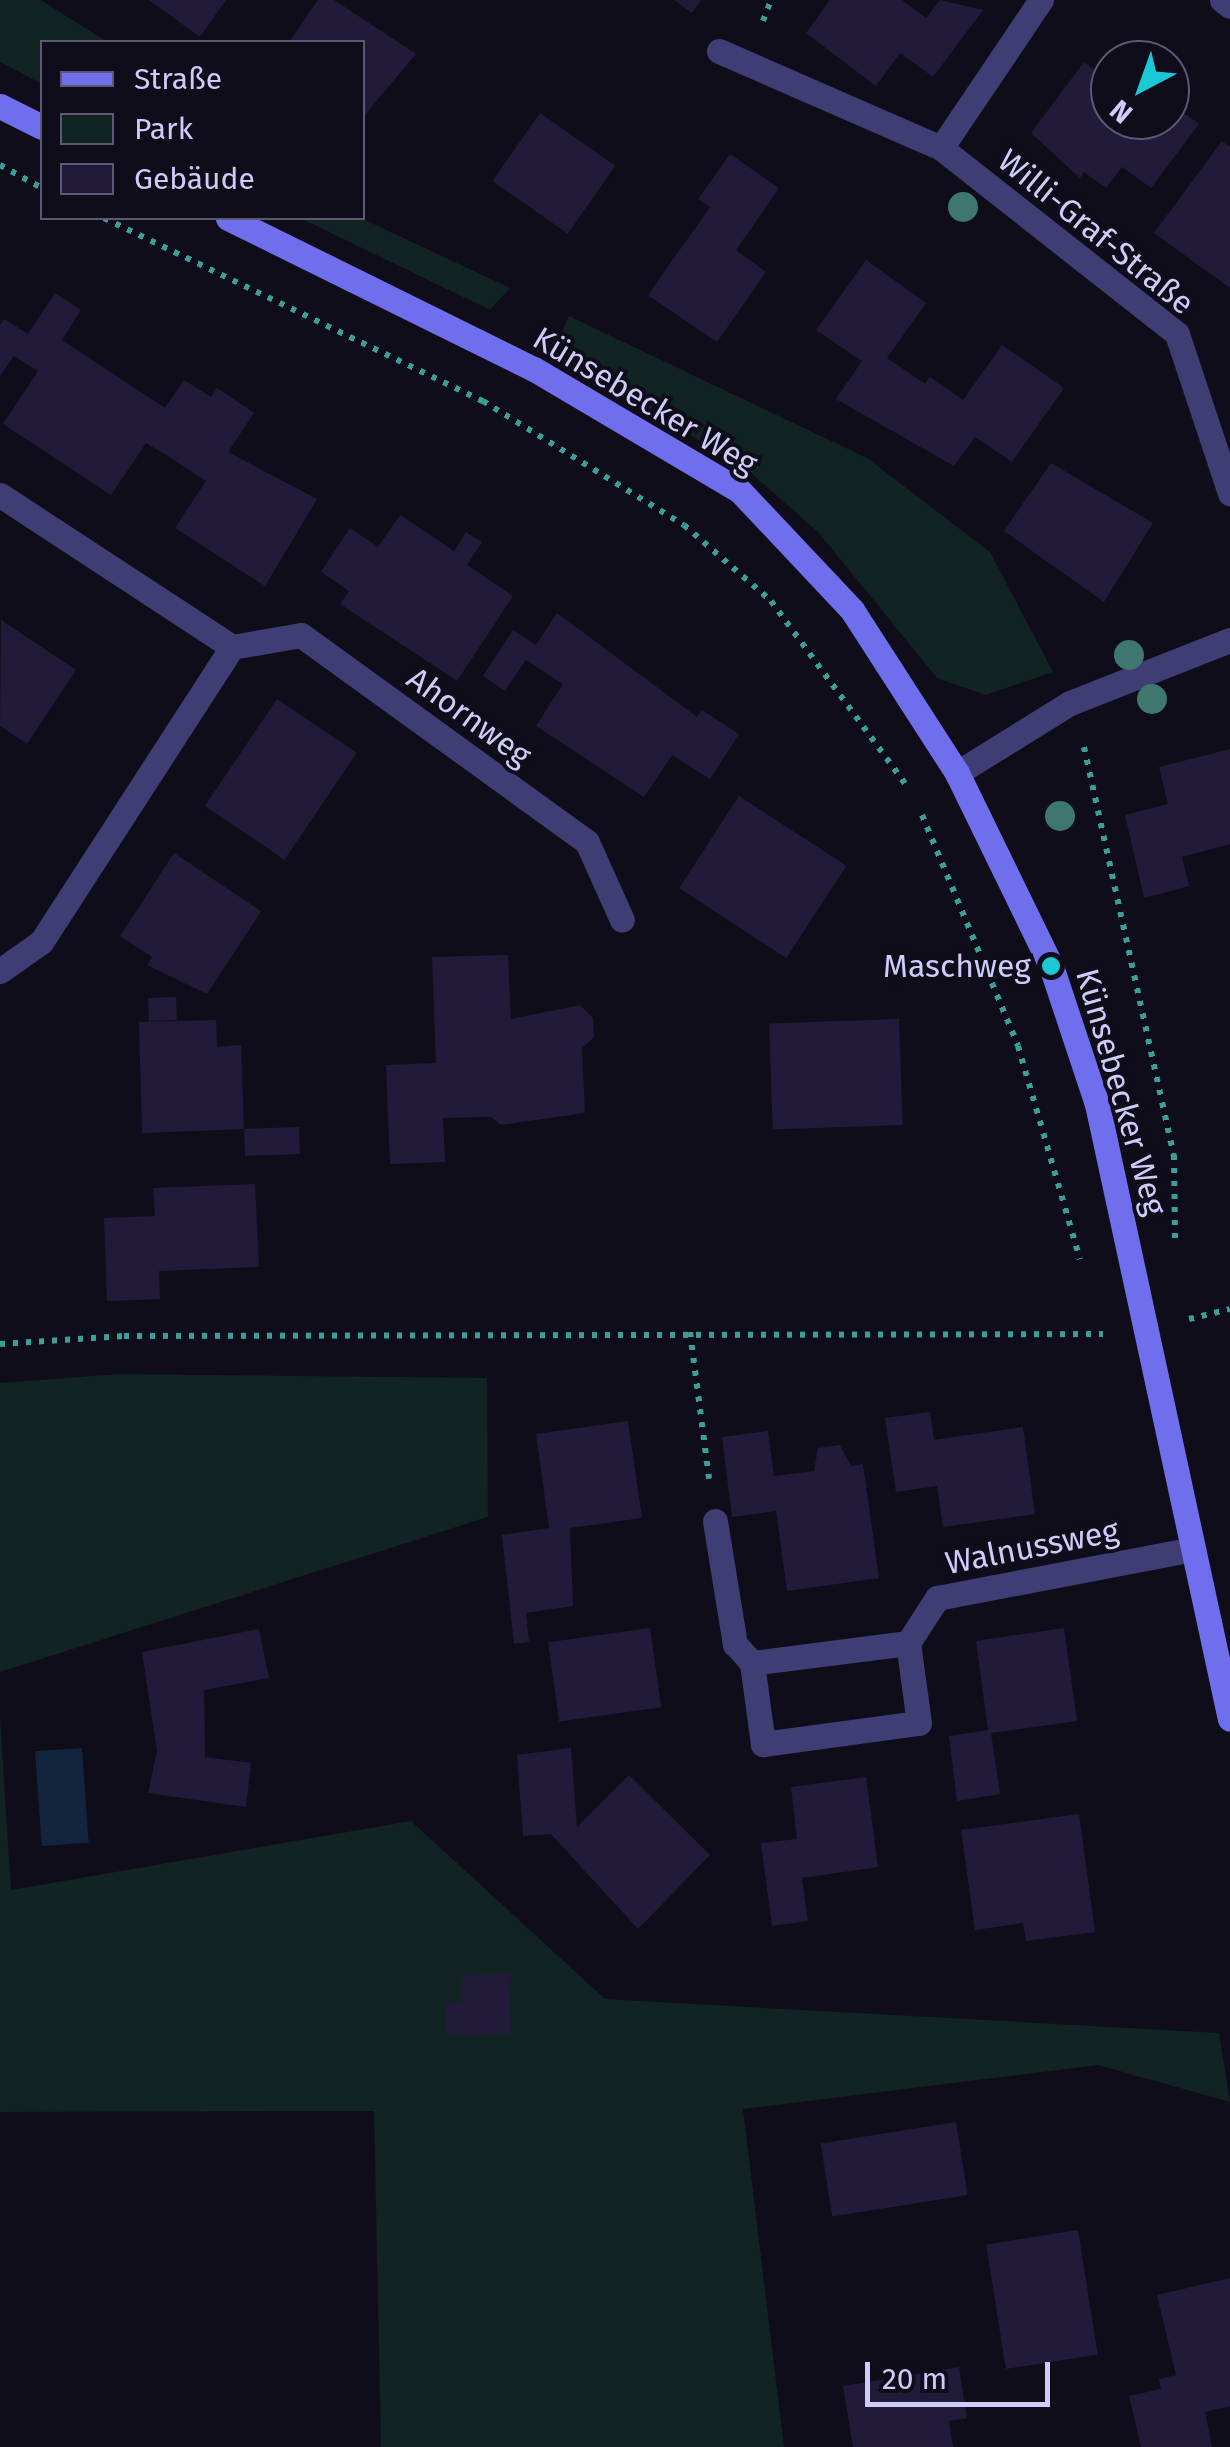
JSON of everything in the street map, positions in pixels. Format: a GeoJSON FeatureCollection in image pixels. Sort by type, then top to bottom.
{"type":"FeatureCollection","features":[{"type":"Feature","properties":{"kind":"street"},"geometry":{"type":"LineString","coordinates":[[940,148],[1041,0]]}},
{"type":"Feature","properties":{"kind":"street"},"geometry":{"type":"LineString","coordinates":[[1222,0],[1230,6]]}},
{"type":"Feature","properties":{"kind":"street","name":"Willi-Graf-Straße"},"geometry":{"type":"LineString","coordinates":[[719,52],[940,148],[1177,334],[1230,493]]}},
{"type":"Feature","properties":{"kind":"street"},"geometry":{"type":"LineString","coordinates":[[0,106],[40,126]]}},
{"type":"Feature","properties":{"kind":"street","name":"Künsebecker Weg"},"geometry":{"type":"LineString","coordinates":[[232,220],[534,370],[738,490],[852,610],[958,773],[1051,966],[1097,1104],[1150,1326],[1192,1548],[1230,1719]]}},
{"type":"Feature","properties":{"kind":"street"},"geometry":{"type":"LineString","coordinates":[[0,495],[232,646],[41,942],[0,971]]}},
{"type":"Feature","properties":{"kind":"street","name":"Ahornweg"},"geometry":{"type":"LineString","coordinates":[[232,646],[301,635],[587,842],[622,920]]}},
{"type":"Feature","properties":{"kind":"street"},"geometry":{"type":"LineString","coordinates":[[958,773],[1070,702],[1230,640]]}},
{"type":"Feature","properties":{"kind":"street"},"geometry":{"type":"LineString","coordinates":[[715,1522],[735,1644],[752,1663],[762,1744],[918,1723],[908,1643],[752,1663]]}},
{"type":"Feature","properties":{"kind":"street","name":"Walnussweg"},"geometry":{"type":"LineString","coordinates":[[908,1643],[937,1598],[1192,1548]]}},
{"type":"Feature","properties":{"kind":"path"},"geometry":{"type":"LineString","coordinates":[[0,165],[40,187]]}},
{"type":"Feature","properties":{"kind":"path"},"geometry":{"type":"LineString","coordinates":[[108,220],[483,402],[684,525],[771,601],[916,798],[1018,1046],[1086,1280]]}},
{"type":"Feature","properties":{"kind":"path"},"geometry":{"type":"LineString","coordinates":[[1070,702],[1104,808],[1174,1156],[1176,1252]]}},
{"type":"Feature","properties":{"kind":"path"},"geometry":{"type":"LineString","coordinates":[[1188,1302],[1190,1337]]}},
{"type":"Feature","properties":{"kind":"path"},"geometry":{"type":"LineString","coordinates":[[1097,1316],[1112,1351]]}},
{"type":"Feature","properties":{"kind":"path"},"geometry":{"type":"LineString","coordinates":[[0,1344],[690,1332],[1102,1335],[1150,1326]]}},
{"type":"Feature","properties":{"kind":"path"},"geometry":{"type":"LineString","coordinates":[[690,1332],[715,1522]]}},
{"type":"Feature","properties":{"kind":"green space"},"geometry":{"type":"Polygon","coordinates":[[[0,0],[41,0],[104,40],[40,40],[40,83],[0,62],[0,0]]]}},
{"type":"Feature","properties":{"kind":"green space"},"geometry":{"type":"Polygon","coordinates":[[[304,220],[365,220],[510,288],[490,310],[304,220]]]}},
{"type":"Feature","properties":{"kind":"green space"},"geometry":{"type":"Polygon","coordinates":[[[569,316],[867,458],[990,552],[1053,672],[986,695],[937,678],[819,533],[752,474],[568,358],[560,336],[569,316]]]}},
{"type":"Feature","properties":{"kind":"green space"},"geometry":{"type":"Polygon","coordinates":[[[119,1374],[487,1378],[488,1517],[0,1672],[0,1383],[119,1374]]]}},
{"type":"Feature","properties":{"kind":"green space"},"geometry":{"type":"Polygon","coordinates":[[[0,1717],[11,1890],[411,1821],[605,1999],[1219,2033],[1230,2102],[1098,2065],[743,2109],[784,2447],[381,2447],[374,2111],[0,2112],[0,1717]]]}},
{"type":"Feature","properties":{"kind":"water"},"geometry":{"type":"Polygon","coordinates":[[[82,1748],[89,1843],[42,1846],[35,1751],[82,1748]]]}},
{"type":"Feature","properties":{"kind":"building"},"geometry":{"type":"Polygon","coordinates":[[[149,0],[226,0],[200,37],[149,0]]]}},
{"type":"Feature","properties":{"kind":"building"},"geometry":{"type":"Polygon","coordinates":[[[318,0],[334,0],[416,54],[365,114],[365,40],[290,40],[318,0]]]}},
{"type":"Feature","properties":{"kind":"building"},"geometry":{"type":"Polygon","coordinates":[[[674,0],[701,0],[692,13],[674,0]]]}},
{"type":"Feature","properties":{"kind":"building"},"geometry":{"type":"Polygon","coordinates":[[[830,0],[902,0],[926,18],[940,0],[983,10],[933,77],[900,53],[876,86],[806,33],[830,0]]]}},
{"type":"Feature","properties":{"kind":"building"},"geometry":{"type":"Polygon","coordinates":[[[1084,62],[1090,67],[1090,140],[1187,140],[1151,188],[1122,167],[1106,188],[1084,172],[1080,178],[1031,133],[1084,62]]]}},
{"type":"Feature","properties":{"kind":"building"},"geometry":{"type":"Polygon","coordinates":[[[540,113],[615,166],[568,234],[492,181],[540,113]]]}},
{"type":"Feature","properties":{"kind":"building"},"geometry":{"type":"Polygon","coordinates":[[[1190,117],[1199,124],[1190,136],[1190,117]]]}},
{"type":"Feature","properties":{"kind":"building"},"geometry":{"type":"Polygon","coordinates":[[[1222,141],[1230,147],[1230,288],[1154,233],[1222,141]]]}},
{"type":"Feature","properties":{"kind":"building"},"geometry":{"type":"Polygon","coordinates":[[[730,154],[779,188],[736,250],[766,272],[717,342],[648,295],[710,207],[698,199],[730,154]]]}},
{"type":"Feature","properties":{"kind":"building"},"geometry":{"type":"Polygon","coordinates":[[[866,260],[926,303],[887,358],[925,384],[930,377],[963,400],[1002,345],[1064,388],[1012,462],[975,437],[954,466],[836,399],[862,361],[816,330],[866,260]]]}},
{"type":"Feature","properties":{"kind":"building"},"geometry":{"type":"Polygon","coordinates":[[[55,293],[81,310],[62,340],[165,408],[184,380],[211,397],[217,388],[254,413],[228,452],[317,499],[265,586],[175,528],[206,481],[171,458],[146,443],[111,495],[3,424],[38,371],[14,356],[0,376],[0,325],[4,319],[28,334],[55,293]]]}},
{"type":"Feature","properties":{"kind":"building"},"geometry":{"type":"Polygon","coordinates":[[[1051,463],[1153,523],[1104,602],[1004,531],[1051,463]]]}},
{"type":"Feature","properties":{"kind":"building"},"geometry":{"type":"Polygon","coordinates":[[[400,515],[454,551],[466,532],[482,542],[467,565],[513,596],[457,681],[340,604],[349,591],[321,572],[350,528],[378,547],[400,515]]]}},
{"type":"Feature","properties":{"kind":"building"},"geometry":{"type":"Polygon","coordinates":[[[557,613],[697,717],[702,710],[739,734],[710,779],[672,755],[644,797],[536,726],[563,684],[526,660],[505,691],[483,676],[513,630],[536,645],[557,613]]]}},
{"type":"Feature","properties":{"kind":"building"},"geometry":{"type":"Polygon","coordinates":[[[1,620],[76,670],[27,744],[0,726],[1,620]]]}},
{"type":"Feature","properties":{"kind":"building"},"geometry":{"type":"Polygon","coordinates":[[[277,699],[357,753],[284,860],[205,806],[277,699]]]}},
{"type":"Feature","properties":{"kind":"building"},"geometry":{"type":"Polygon","coordinates":[[[1230,749],[1230,844],[1182,857],[1189,886],[1144,898],[1125,815],[1168,804],[1159,767],[1230,749]]]}},
{"type":"Feature","properties":{"kind":"building"},"geometry":{"type":"Polygon","coordinates":[[[739,796],[846,866],[786,958],[679,888],[739,796]]]}},
{"type":"Feature","properties":{"kind":"building"},"geometry":{"type":"Polygon","coordinates":[[[174,853],[261,911],[207,994],[147,965],[152,957],[120,936],[174,853]]]}},
{"type":"Feature","properties":{"kind":"building"},"geometry":{"type":"Polygon","coordinates":[[[508,955],[511,1019],[580,1005],[593,1018],[594,1037],[582,1048],[585,1113],[501,1125],[491,1117],[443,1118],[445,1162],[390,1164],[386,1065],[436,1063],[432,957],[508,955]]]}},
{"type":"Feature","properties":{"kind":"building"},"geometry":{"type":"Polygon","coordinates":[[[176,997],[177,1020],[149,1021],[148,998],[176,997]]]}},
{"type":"Feature","properties":{"kind":"building"},"geometry":{"type":"Polygon","coordinates":[[[899,1019],[903,1125],[773,1129],[769,1024],[899,1019]]]}},
{"type":"Feature","properties":{"kind":"building"},"geometry":{"type":"Polygon","coordinates":[[[216,1020],[217,1047],[241,1045],[244,1129],[142,1133],[139,1022],[216,1020]]]}},
{"type":"Feature","properties":{"kind":"building"},"geometry":{"type":"Polygon","coordinates":[[[299,1127],[300,1154],[245,1156],[244,1129],[299,1127]]]}},
{"type":"Feature","properties":{"kind":"building"},"geometry":{"type":"Polygon","coordinates":[[[255,1184],[259,1267],[159,1271],[160,1299],[107,1301],[104,1218],[155,1216],[153,1188],[255,1184]]]}},
{"type":"Feature","properties":{"kind":"building"},"geometry":{"type":"Polygon","coordinates":[[[930,1412],[934,1440],[1023,1427],[1035,1514],[943,1527],[937,1486],[896,1492],[885,1418],[930,1412]]]}},
{"type":"Feature","properties":{"kind":"building"},"geometry":{"type":"Polygon","coordinates":[[[628,1421],[642,1518],[570,1528],[573,1606],[526,1613],[529,1642],[514,1644],[502,1535],[549,1528],[536,1434],[628,1421]]]}},
{"type":"Feature","properties":{"kind":"building"},"geometry":{"type":"Polygon","coordinates":[[[768,1431],[774,1476],[814,1471],[818,1448],[840,1445],[851,1466],[863,1464],[879,1578],[787,1591],[776,1511],[732,1517],[722,1437],[768,1431]]]}},
{"type":"Feature","properties":{"kind":"building"},"geometry":{"type":"Polygon","coordinates":[[[650,1628],[661,1707],[559,1722],[548,1642],[650,1628]]]}},
{"type":"Feature","properties":{"kind":"building"},"geometry":{"type":"Polygon","coordinates":[[[1064,1628],[1077,1721],[991,1733],[1000,1794],[957,1801],[949,1736],[988,1730],[976,1641],[1064,1628]]]}},
{"type":"Feature","properties":{"kind":"building"},"geometry":{"type":"Polygon","coordinates":[[[259,1629],[269,1678],[204,1690],[205,1757],[251,1763],[246,1807],[148,1793],[157,1751],[142,1652],[259,1629]]]}},
{"type":"Feature","properties":{"kind":"building"},"geometry":{"type":"Polygon","coordinates":[[[571,1748],[577,1827],[629,1775],[710,1855],[638,1929],[551,1834],[523,1836],[517,1755],[571,1748]]]}},
{"type":"Feature","properties":{"kind":"building"},"geometry":{"type":"Polygon","coordinates":[[[866,1777],[878,1867],[802,1878],[808,1921],[772,1926],[761,1843],[797,1839],[791,1787],[866,1777]]]}},
{"type":"Feature","properties":{"kind":"building"},"geometry":{"type":"Polygon","coordinates":[[[1079,1814],[1095,1932],[1026,1941],[1023,1923],[975,1930],[961,1830],[1079,1814]]]}},
{"type":"Feature","properties":{"kind":"building"},"geometry":{"type":"Polygon","coordinates":[[[509,1973],[511,2034],[446,2035],[446,2003],[461,2002],[461,1975],[509,1973]]]}},
{"type":"Feature","properties":{"kind":"building"},"geometry":{"type":"Polygon","coordinates":[[[956,2122],[968,2195],[832,2217],[821,2143],[956,2122]]]}},
{"type":"Feature","properties":{"kind":"building"},"geometry":{"type":"Polygon","coordinates":[[[1078,2230],[1098,2354],[1006,2369],[986,2245],[1078,2230]]]}},
{"type":"Feature","properties":{"kind":"building"},"geometry":{"type":"Polygon","coordinates":[[[1230,2278],[1230,2406],[1205,2412],[1212,2447],[1141,2447],[1129,2396],[1161,2389],[1159,2379],[1176,2375],[1157,2295],[1230,2278]]]}},
{"type":"Feature","properties":{"kind":"building"},"geometry":{"type":"Polygon","coordinates":[[[959,2367],[967,2418],[949,2421],[953,2447],[853,2447],[843,2386],[959,2367]]]}},
{"type":"Feature","properties":{"kind":"place","name":"Maschweg"},"geometry":{"type":"Point","coordinates":[1051,966]}}]}
